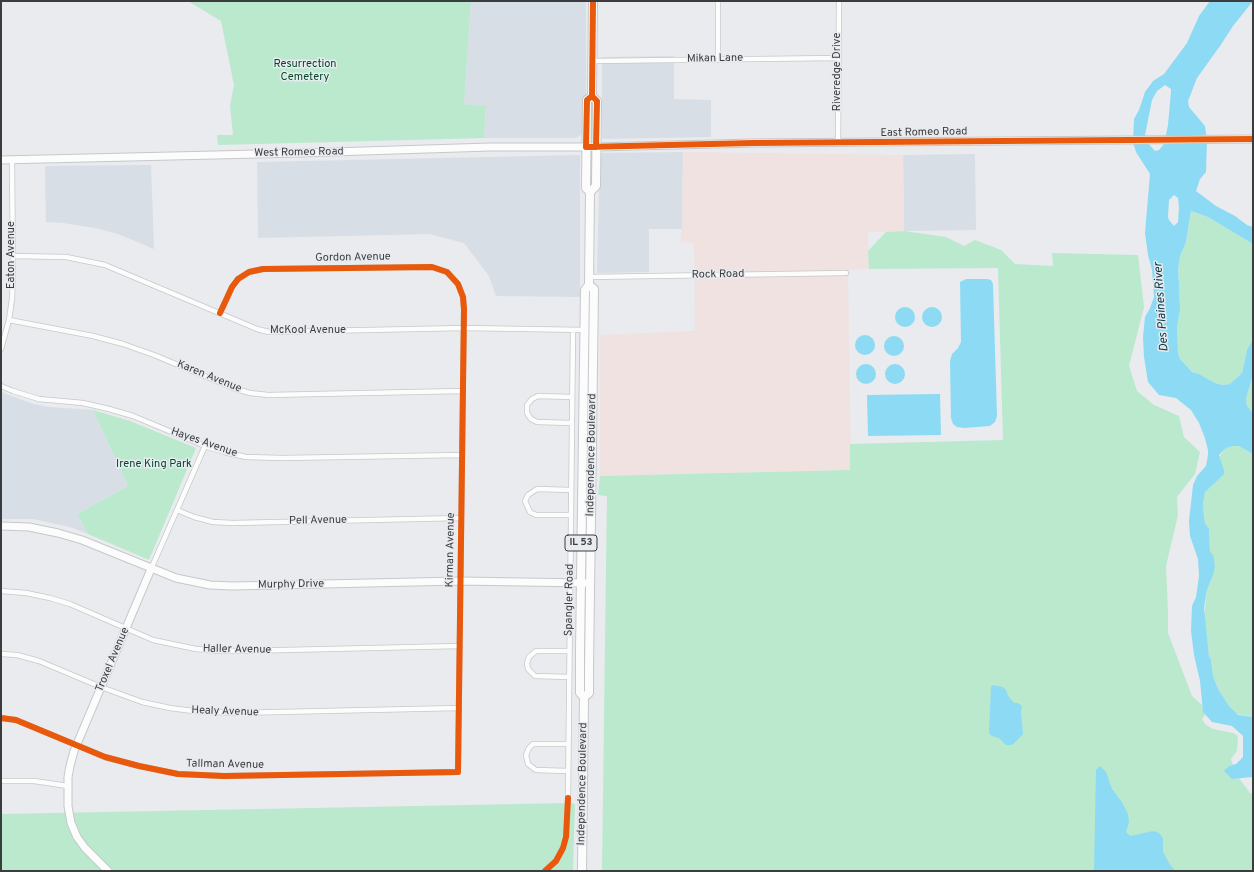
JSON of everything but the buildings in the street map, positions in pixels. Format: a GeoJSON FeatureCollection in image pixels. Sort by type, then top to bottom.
{"type":"FeatureCollection","features":[{"type":"Feature","properties":{"kind":"main road","name":"Independence Boulevard"},"geometry":{"type":"LineString","coordinates":[[590,192],[596,186],[597,101],[592,96],[593,1]]}},
{"type":"Feature","properties":{"kind":"main road","name":"Independence Boulevard"},"geometry":{"type":"LineString","coordinates":[[582,871],[584,697],[580,693],[584,290],[589,285],[590,192],[586,188],[587,100],[592,96]]}},
{"type":"Feature","properties":{"kind":"main road","name":"East Romeo Road"},"geometry":{"type":"LineString","coordinates":[[596,147],[754,143],[838,144],[1253,139]]}},
{"type":"Feature","properties":{"kind":"main road","name":"West Romeo Road"},"geometry":{"type":"LineString","coordinates":[[1,160],[490,147],[596,147]]}},
{"type":"Feature","properties":{"kind":"main road","name":"Independence Boulevard"},"geometry":{"type":"LineString","coordinates":[[584,697],[589,693],[594,330],[594,289],[589,285]]}},
{"type":"Feature","properties":{"kind":"main road","name":"Murphy Drive"},"geometry":{"type":"LineString","coordinates":[[1,526],[30,527],[58,533],[82,540],[152,569],[191,582],[222,586],[460,581],[590,583]]}},
{"type":"Feature","properties":{"kind":"main road","name":"Troxel Avenue"},"geometry":{"type":"LineString","coordinates":[[108,871],[85,848],[75,832],[69,814],[68,786],[70,766],[101,687],[152,569]]}},
{"type":"Feature","properties":{"kind":"street"},"geometry":{"type":"LineString","coordinates":[[718,1],[718,58]]}},
{"type":"Feature","properties":{"kind":"street","name":"Riveredge Drive"},"geometry":{"type":"LineString","coordinates":[[838,144],[839,1]]}},
{"type":"Feature","properties":{"kind":"street","name":"Mikan Lane"},"geometry":{"type":"LineString","coordinates":[[592,61],[718,58],[838,58]]}},
{"type":"Feature","properties":{"kind":"street","name":"Eaton Avenue"},"geometry":{"type":"LineString","coordinates":[[1,349],[9,320],[12,299],[12,160]]}},
{"type":"Feature","properties":{"kind":"street","name":"McKool Avenue"},"geometry":{"type":"LineString","coordinates":[[13,256],[66,257],[105,265],[257,329],[275,332],[464,328],[594,330]]}},
{"type":"Feature","properties":{"kind":"street","name":"Gordon Avenue"},"geometry":{"type":"LineString","coordinates":[[220,313],[234,283],[242,276],[256,270],[432,267],[446,272],[458,284],[463,297],[464,328]]}},
{"type":"Feature","properties":{"kind":"street","name":"Rock Road"},"geometry":{"type":"LineString","coordinates":[[589,277],[846,273]]}},
{"type":"Feature","properties":{"kind":"street","name":"Karen Avenue"},"geometry":{"type":"LineString","coordinates":[[9,320],[75,332],[116,342],[149,353],[236,389],[250,393],[268,395],[462,391]]}},
{"type":"Feature","properties":{"kind":"street","name":"Kirman Avenue"},"geometry":{"type":"LineString","coordinates":[[458,772],[464,328]]}},
{"type":"Feature","properties":{"kind":"street","name":"Spangler Road"},"geometry":{"type":"LineString","coordinates":[[568,798],[573,330]]}},
{"type":"Feature","properties":{"kind":"street","name":"Hayes Avenue"},"geometry":{"type":"LineString","coordinates":[[1,386],[39,399],[83,403],[133,416],[205,446],[233,454],[262,458],[462,455]]}},
{"type":"Feature","properties":{"kind":"street"},"geometry":{"type":"LineString","coordinates":[[572,397],[538,396],[532,399],[527,405],[527,413],[531,419],[537,422],[572,423]]}},
{"type":"Feature","properties":{"kind":"street","name":"Troxel Avenue"},"geometry":{"type":"LineString","coordinates":[[152,569],[205,446]]}},
{"type":"Feature","properties":{"kind":"street"},"geometry":{"type":"LineString","coordinates":[[571,490],[537,489],[528,495],[525,500],[530,512],[536,515],[571,515]]}},
{"type":"Feature","properties":{"kind":"street","name":"Pell Avenue"},"geometry":{"type":"LineString","coordinates":[[177,510],[194,517],[213,522],[233,523],[461,518]]}},
{"type":"Feature","properties":{"kind":"street","name":"Haller Avenue"},"geometry":{"type":"LineString","coordinates":[[1,591],[26,593],[50,598],[66,603],[153,640],[218,652],[459,646]]}},
{"type":"Feature","properties":{"kind":"street"},"geometry":{"type":"LineString","coordinates":[[569,651],[536,651],[529,657],[527,663],[528,669],[535,676],[569,677]]}},
{"type":"Feature","properties":{"kind":"street","name":"Healy Avenue"},"geometry":{"type":"LineString","coordinates":[[1,654],[17,655],[38,661],[128,697],[156,705],[182,710],[209,713],[459,708]]}},
{"type":"Feature","properties":{"kind":"street","name":"Tallman Avenue"},"geometry":{"type":"LineString","coordinates":[[1,718],[16,720],[105,757],[169,772],[224,776],[458,772]]}},
{"type":"Feature","properties":{"kind":"street"},"geometry":{"type":"LineString","coordinates":[[568,744],[533,744],[529,748],[526,755],[528,764],[536,770],[568,771]]}},
{"type":"Feature","properties":{"kind":"street"},"geometry":{"type":"LineString","coordinates":[[1,781],[34,781],[68,786]]}},
{"type":"Feature","properties":{"kind":"shaded area"},"geometry":{"type":"Polygon","coordinates":[[[471,1],[586,1],[586,127],[583,134],[575,138],[484,138],[486,106],[464,104],[471,1]]]}},
{"type":"Feature","properties":{"kind":"shaded area"},"geometry":{"type":"Polygon","coordinates":[[[674,56],[674,99],[711,100],[711,137],[602,139],[602,57],[674,56]]]}},
{"type":"Feature","properties":{"kind":"shaded area"},"geometry":{"type":"Polygon","coordinates":[[[683,152],[682,229],[649,229],[649,272],[597,273],[600,153],[683,152]]]}},
{"type":"Feature","properties":{"kind":"shaded area"},"geometry":{"type":"Polygon","coordinates":[[[683,152],[903,155],[904,231],[868,232],[869,269],[848,270],[851,470],[600,476],[600,335],[695,331],[694,243],[680,242],[682,229],[683,152]]]}},
{"type":"Feature","properties":{"kind":"shaded area"},"geometry":{"type":"Polygon","coordinates":[[[975,154],[976,230],[904,231],[903,155],[975,154]]]}},
{"type":"Feature","properties":{"kind":"shaded area"},"geometry":{"type":"Polygon","coordinates":[[[580,155],[580,297],[496,296],[489,276],[464,243],[429,234],[258,238],[257,162],[580,155]]]}},
{"type":"Feature","properties":{"kind":"shaded area"},"geometry":{"type":"Polygon","coordinates":[[[151,165],[154,249],[118,234],[95,228],[46,222],[45,166],[151,165]]]}},
{"type":"Feature","properties":{"kind":"shaded area"},"geometry":{"type":"Polygon","coordinates":[[[1,392],[33,404],[50,407],[93,410],[128,486],[77,514],[88,534],[70,527],[33,519],[1,519],[1,392]]]}},
{"type":"Feature","properties":{"kind":"green space","name":"Resurrection Cemetery"},"geometry":{"type":"Polygon","coordinates":[[[188,1],[471,1],[464,104],[486,106],[484,138],[218,145],[217,135],[233,135],[230,106],[234,85],[221,21],[188,1]]]}},
{"type":"Feature","properties":{"kind":"green space"},"geometry":{"type":"Polygon","coordinates":[[[1191,211],[1208,217],[1253,244],[1253,339],[1247,350],[1242,373],[1230,384],[1222,385],[1215,383],[1199,374],[1192,372],[1180,359],[1178,353],[1177,325],[1180,310],[1178,270],[1180,256],[1186,242],[1191,211]]]}},
{"type":"Feature","properties":{"kind":"green space"},"geometry":{"type":"Polygon","coordinates":[[[904,231],[946,237],[964,246],[975,240],[1001,250],[1015,264],[1053,266],[1052,253],[1138,255],[1144,307],[1129,366],[1137,391],[1154,405],[1179,416],[1184,437],[1200,452],[1195,474],[1177,497],[1178,515],[1166,566],[1168,633],[1192,696],[1202,705],[1205,715],[1202,719],[1205,724],[1213,729],[1233,733],[1238,736],[1237,751],[1231,759],[1233,765],[1229,766],[1232,779],[1239,778],[1250,793],[1253,794],[1253,871],[602,871],[607,496],[598,495],[600,476],[850,470],[850,444],[1003,440],[998,268],[869,269],[868,251],[886,232],[904,231]]]}},
{"type":"Feature","properties":{"kind":"green space"},"geometry":{"type":"Polygon","coordinates":[[[1253,375],[1253,413],[1247,406],[1246,399],[1253,375]]]}},
{"type":"Feature","properties":{"kind":"green space","name":"Irene King Park"},"geometry":{"type":"Polygon","coordinates":[[[93,410],[130,421],[196,448],[149,560],[88,534],[77,514],[128,486],[93,410]]]}},
{"type":"Feature","properties":{"kind":"green space"},"geometry":{"type":"Polygon","coordinates":[[[1230,446],[1239,446],[1253,454],[1253,717],[1236,714],[1218,689],[1213,676],[1211,659],[1209,657],[1204,617],[1207,590],[1213,575],[1209,529],[1205,523],[1203,504],[1205,492],[1224,470],[1219,457],[1226,448],[1230,446]]]}},
{"type":"Feature","properties":{"kind":"green space"},"geometry":{"type":"Polygon","coordinates":[[[575,804],[573,871],[1,871],[1,814],[575,804]]]}},
{"type":"Feature","properties":{"kind":"water","name":"Des Plaines River"},"geometry":{"type":"Polygon","coordinates":[[[1210,1],[1253,1],[1233,26],[1197,78],[1188,101],[1189,107],[1205,126],[1207,140],[1206,172],[1200,179],[1196,191],[1216,206],[1235,216],[1247,225],[1253,227],[1253,244],[1208,217],[1191,211],[1186,242],[1180,256],[1178,270],[1180,310],[1177,326],[1178,353],[1180,359],[1192,372],[1199,374],[1215,383],[1222,385],[1230,384],[1242,373],[1247,350],[1253,339],[1253,375],[1246,399],[1247,406],[1253,413],[1253,454],[1239,446],[1233,446],[1226,448],[1219,455],[1224,474],[1205,492],[1203,504],[1205,523],[1209,529],[1210,552],[1213,555],[1215,566],[1207,590],[1204,608],[1209,657],[1211,659],[1213,676],[1218,689],[1229,706],[1238,715],[1253,717],[1253,777],[1232,779],[1224,771],[1229,766],[1236,764],[1243,757],[1243,736],[1232,726],[1212,722],[1203,712],[1200,681],[1194,655],[1191,631],[1192,606],[1196,597],[1199,576],[1198,559],[1190,536],[1189,521],[1193,485],[1197,476],[1206,466],[1208,450],[1199,423],[1191,410],[1176,398],[1159,395],[1148,382],[1144,357],[1143,337],[1145,317],[1154,297],[1152,270],[1145,233],[1150,174],[1136,152],[1133,142],[1134,119],[1139,110],[1145,92],[1153,81],[1164,74],[1187,43],[1199,16],[1210,1]],[[1165,85],[1157,91],[1152,100],[1145,135],[1146,141],[1155,151],[1159,150],[1164,144],[1168,125],[1171,89],[1165,85]],[[1174,195],[1169,200],[1168,217],[1174,226],[1178,222],[1179,208],[1178,198],[1174,195]]]}},
{"type":"Feature","properties":{"kind":"water"},"geometry":{"type":"Polygon","coordinates":[[[966,279],[987,279],[991,280],[993,284],[997,416],[995,422],[990,426],[964,428],[957,427],[953,424],[951,418],[950,361],[952,354],[961,342],[960,282],[966,279]]]}},
{"type":"Feature","properties":{"kind":"water"},"geometry":{"type":"Polygon","coordinates":[[[901,307],[909,307],[915,313],[915,321],[909,327],[901,327],[895,321],[895,313],[901,307]]]}},
{"type":"Feature","properties":{"kind":"water"},"geometry":{"type":"Polygon","coordinates":[[[928,307],[936,307],[942,313],[942,321],[936,327],[928,327],[922,321],[922,313],[928,307]]]}},
{"type":"Feature","properties":{"kind":"water"},"geometry":{"type":"Polygon","coordinates":[[[861,335],[869,335],[875,341],[875,349],[869,355],[861,355],[855,349],[855,341],[861,335]]]}},
{"type":"Feature","properties":{"kind":"water"},"geometry":{"type":"Polygon","coordinates":[[[890,336],[898,336],[904,342],[904,350],[898,356],[890,356],[884,350],[884,342],[890,336]]]}},
{"type":"Feature","properties":{"kind":"water"},"geometry":{"type":"Polygon","coordinates":[[[862,364],[870,364],[876,370],[876,378],[870,384],[862,384],[856,378],[856,370],[862,364]]]}},
{"type":"Feature","properties":{"kind":"water"},"geometry":{"type":"Polygon","coordinates":[[[891,364],[899,364],[905,370],[905,378],[899,384],[891,384],[885,378],[885,370],[891,364]]]}},
{"type":"Feature","properties":{"kind":"water"},"geometry":{"type":"Polygon","coordinates":[[[940,394],[941,435],[868,436],[867,395],[940,394]]]}},
{"type":"Feature","properties":{"kind":"water"},"geometry":{"type":"Polygon","coordinates":[[[993,685],[1003,687],[1014,703],[1018,703],[1022,706],[1021,712],[1023,734],[1012,745],[1006,745],[999,738],[992,736],[989,733],[991,687],[993,685]]]}},
{"type":"Feature","properties":{"kind":"water"},"geometry":{"type":"Polygon","coordinates":[[[1100,766],[1106,772],[1112,789],[1122,802],[1128,814],[1129,822],[1126,832],[1130,836],[1153,831],[1160,834],[1163,838],[1163,852],[1175,871],[1094,871],[1096,770],[1100,766]]]}},
{"type":"Feature","properties":{"kind":"cycle path"},"geometry":{"type":"LineString","coordinates":[[593,1],[592,96],[597,101],[596,147]]}},
{"type":"Feature","properties":{"kind":"cycle path"},"geometry":{"type":"LineString","coordinates":[[592,96],[587,100],[586,147],[753,143],[1253,139]]}},
{"type":"Feature","properties":{"kind":"cycle path"},"geometry":{"type":"LineString","coordinates":[[1,718],[16,720],[105,757],[178,774],[224,776],[458,772],[464,309],[463,297],[458,284],[447,272],[432,267],[263,269],[249,272],[238,279],[232,287],[220,313]]}},
{"type":"Feature","properties":{"kind":"cycle path"},"geometry":{"type":"LineString","coordinates":[[545,871],[556,861],[563,848],[566,837],[568,798]]}}]}
